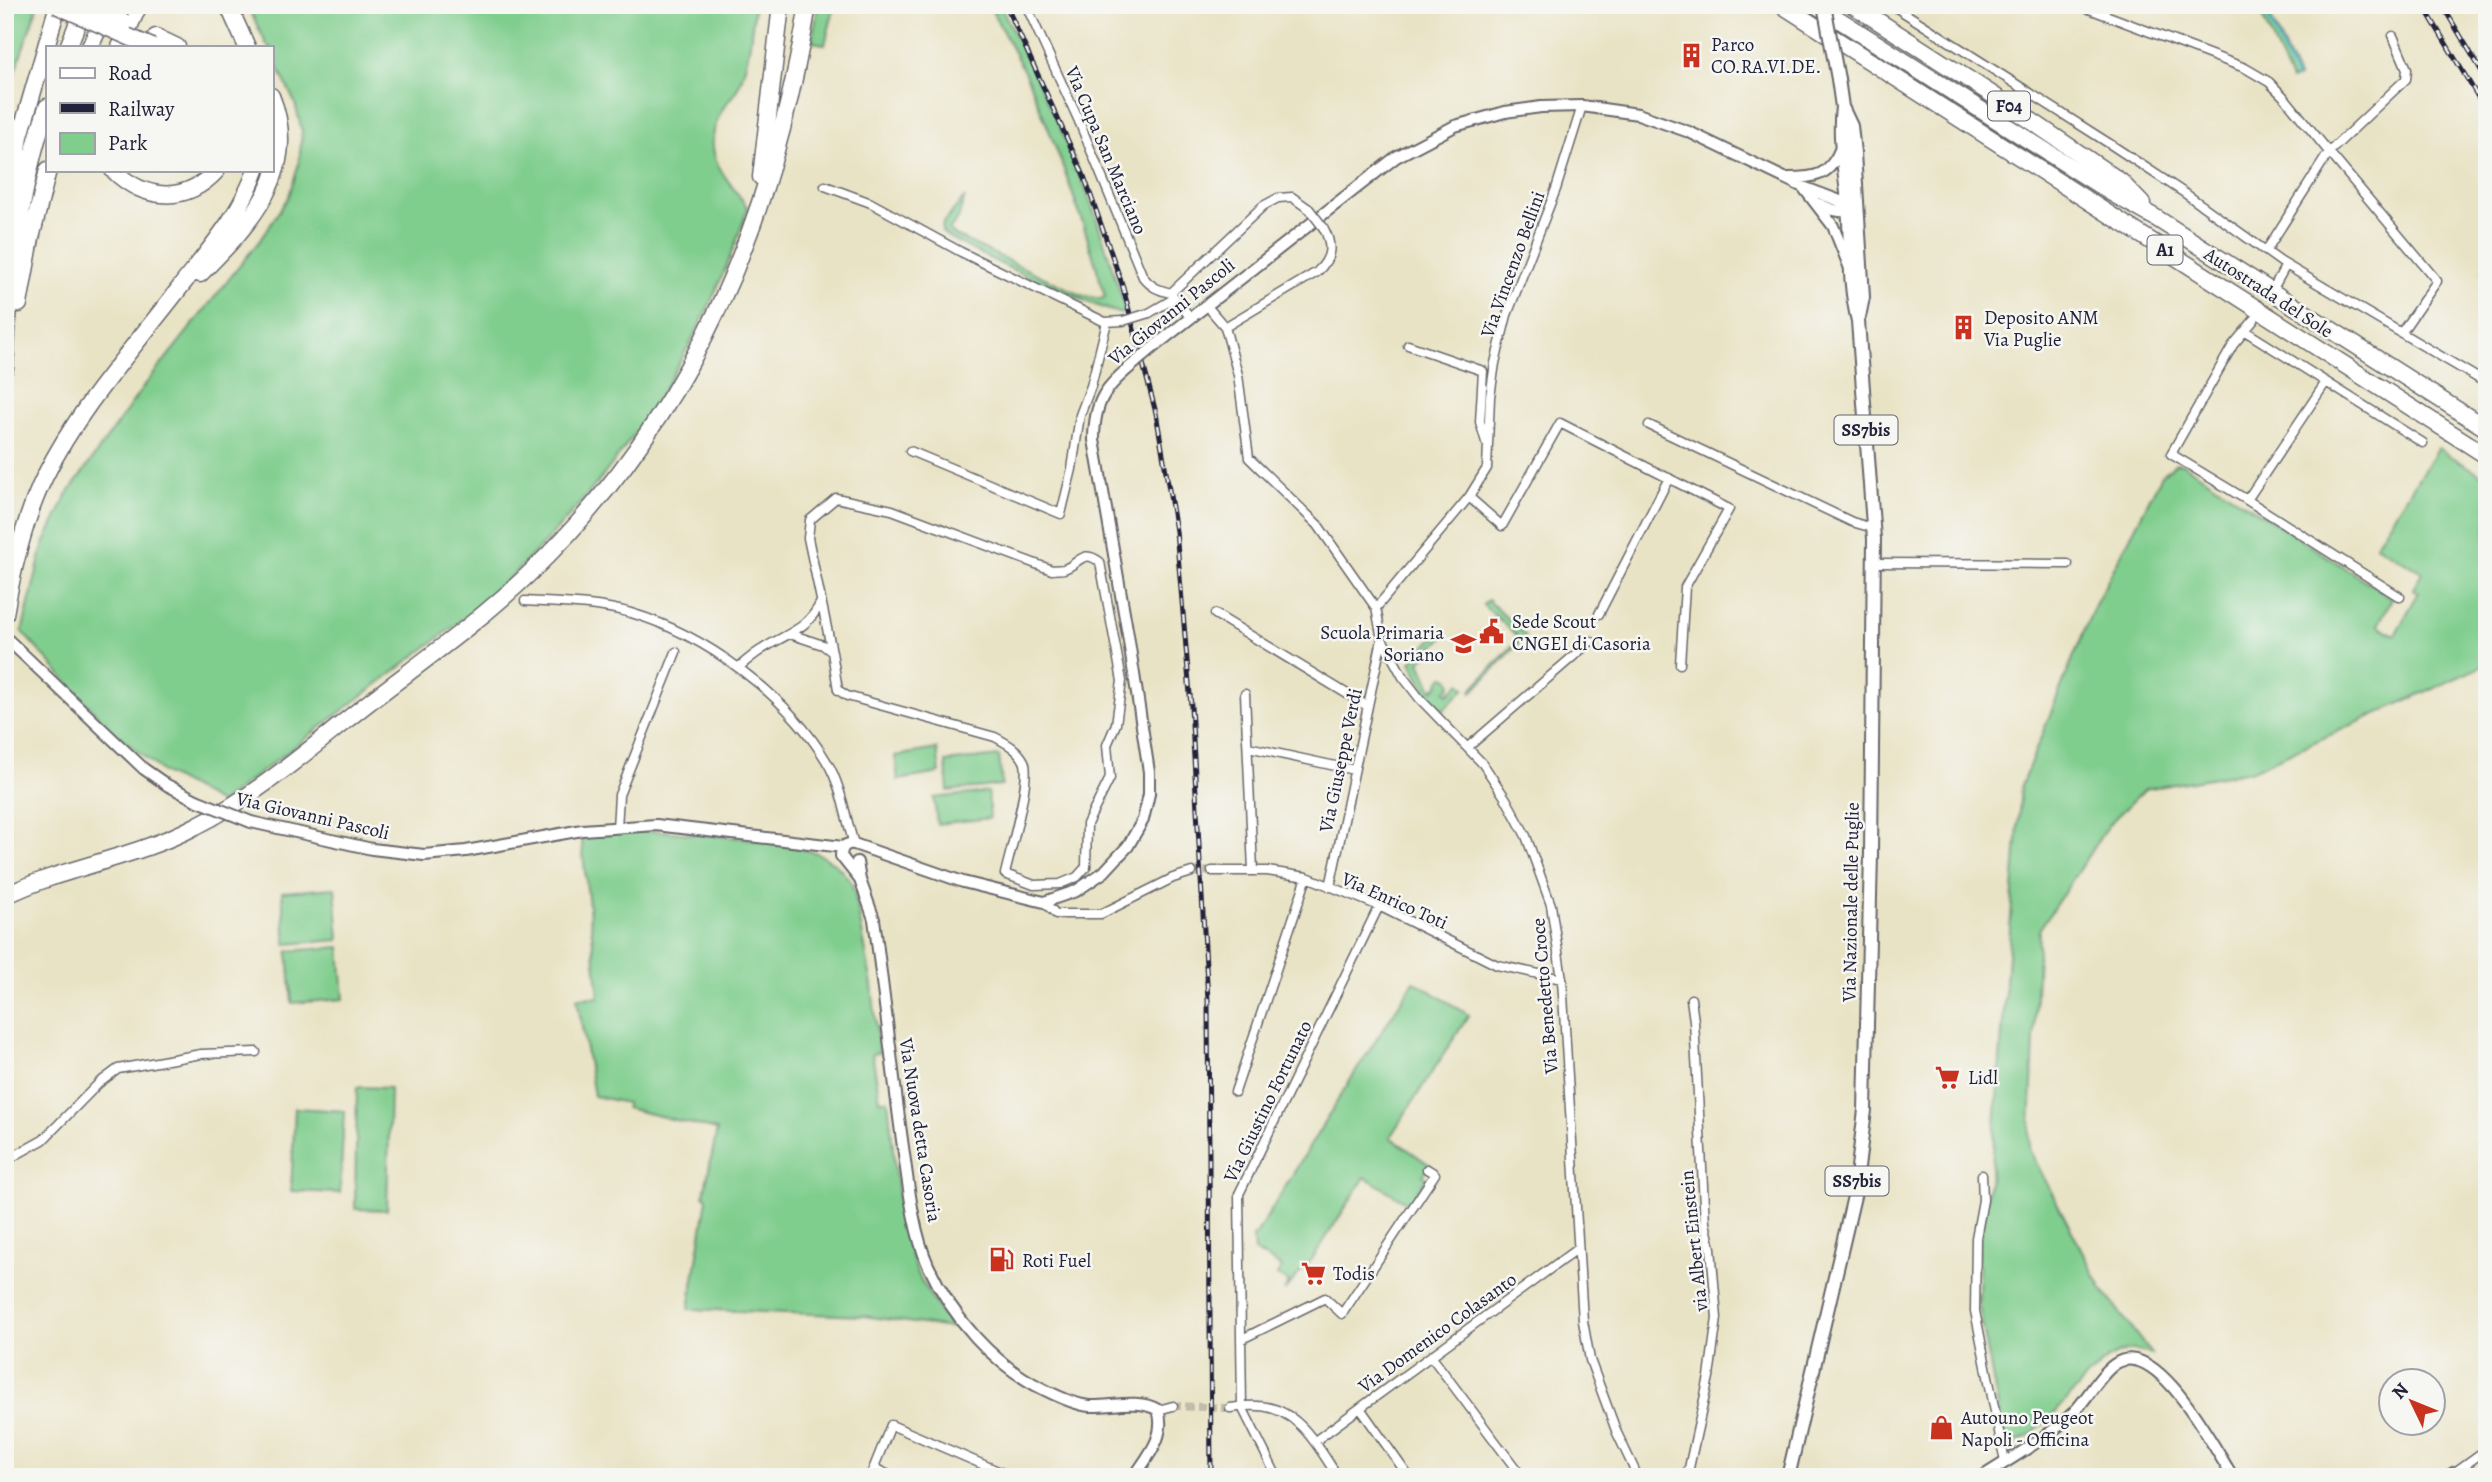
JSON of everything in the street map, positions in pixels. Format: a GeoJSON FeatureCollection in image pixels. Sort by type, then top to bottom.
{"type":"FeatureCollection","features":[{"type":"Feature","properties":{"kind":"highway"},"geometry":{"type":"LineString","coordinates":[[5,229],[20,136],[57,5],[154,42],[172,46]]}},
{"type":"Feature","properties":{"kind":"highway"},"geometry":{"type":"LineString","coordinates":[[68,46],[85,5],[154,42]]}},
{"type":"Feature","properties":{"kind":"highway"},"geometry":{"type":"LineString","coordinates":[[120,46],[139,5]]}},
{"type":"Feature","properties":{"kind":"highway"},"geometry":{"type":"LineString","coordinates":[[228,5],[247,46]]}},
{"type":"Feature","properties":{"kind":"highway"},"geometry":{"type":"LineString","coordinates":[[755,223],[781,5]]}},
{"type":"Feature","properties":{"kind":"highway"},"geometry":{"type":"LineString","coordinates":[[5,896],[57,875],[159,844],[214,817],[252,792],[436,651],[533,570],[568,534],[642,443],[673,395],[722,302],[755,223],[784,126],[808,5]]}},
{"type":"Feature","properties":{"kind":"highway","name":"Autostrada del Sole"},"geometry":{"type":"LineString","coordinates":[[1782,5],[2487,456]]}},
{"type":"Feature","properties":{"kind":"highway","name":"Autostrada del Sole"},"geometry":{"type":"LineString","coordinates":[[1816,5],[2487,429]]}},
{"type":"Feature","properties":{"kind":"highway","name":"F04"},"geometry":{"type":"LineString","coordinates":[[1853,5],[2120,181],[2156,218]]}},
{"type":"Feature","properties":{"kind":"highway"},"geometry":{"type":"LineString","coordinates":[[90,46],[109,6]]}},
{"type":"Feature","properties":{"kind":"highway"},"geometry":{"type":"LineString","coordinates":[[156,318],[232,242],[267,196],[273,180],[279,143],[279,125],[273,103]]}},
{"type":"Feature","properties":{"kind":"highway"},"geometry":{"type":"LineString","coordinates":[[5,368],[15,252],[28,178],[46,111]]}},
{"type":"Feature","properties":{"kind":"highway"},"geometry":{"type":"LineString","coordinates":[[5,381],[31,238],[48,172]]}},
{"type":"Feature","properties":{"kind":"highway"},"geometry":{"type":"LineString","coordinates":[[116,172],[136,188],[151,193],[168,194],[196,188],[215,172]]}},
{"type":"Feature","properties":{"kind":"highway"},"geometry":{"type":"LineString","coordinates":[[5,614],[19,548],[45,477],[82,414],[241,204],[255,172]]}},
{"type":"Feature","properties":{"kind":"main road","name":"Via Nazionale delle Puglie"},"geometry":{"type":"LineString","coordinates":[[1824,5],[1842,107],[1839,131],[1853,208],[1863,298],[1858,321]]}},
{"type":"Feature","properties":{"kind":"main road","name":"Via Nazionale delle Puglie"},"geometry":{"type":"LineString","coordinates":[[1788,1477],[1856,1192],[1865,1110],[1874,563],[1858,321],[1852,298],[1851,126],[1842,107]]}},
{"type":"Feature","properties":{"kind":"street","name":"Via Cupa San Marciano"},"geometry":{"type":"LineString","coordinates":[[1026,5],[1079,119],[1143,277],[1150,286],[1173,295]]}},
{"type":"Feature","properties":{"kind":"street"},"geometry":{"type":"LineString","coordinates":[[1892,5],[2186,194],[2286,265],[2481,380]]}},
{"type":"Feature","properties":{"kind":"street"},"geometry":{"type":"LineString","coordinates":[[2079,5],[2245,68],[2269,82],[2284,97],[2437,281],[2401,333]]}},
{"type":"Feature","properties":{"kind":"street"},"geometry":{"type":"LineString","coordinates":[[2266,251],[2329,152],[2406,79],[2407,69],[2393,36]]}},
{"type":"Feature","properties":{"kind":"street","name":"Via Giovanni Pascoli"},"geometry":{"type":"LineString","coordinates":[[5,637],[144,769],[196,800],[251,822],[372,849],[424,855],[466,851],[582,830],[656,825],[801,841],[851,853],[891,858],[963,882],[1044,902],[1076,891],[1104,872],[1128,846],[1143,820],[1149,794],[1149,772],[1132,659],[1094,440],[1096,414],[1104,391],[1113,381],[1375,171],[1417,144],[1455,126],[1505,112],[1541,107],[1582,106],[1638,114],[1663,122],[1789,178],[1803,187]]}},
{"type":"Feature","properties":{"kind":"street","name":"Via Vincenzo Bellini"},"geometry":{"type":"LineString","coordinates":[[1376,608],[1469,497],[1487,468],[1490,397],[1507,315],[1556,189],[1582,106]]}},
{"type":"Feature","properties":{"kind":"street"},"geometry":{"type":"LineString","coordinates":[[1789,178],[1825,173],[1836,160],[1841,148]]}},
{"type":"Feature","properties":{"kind":"street"},"geometry":{"type":"LineString","coordinates":[[825,186],[871,204],[961,252],[1107,322],[1123,321],[1149,313],[1173,295],[1263,206],[1271,201],[1292,197],[1309,209],[1323,227],[1329,237],[1331,251],[1317,272],[1225,327]]}},
{"type":"Feature","properties":{"kind":"street"},"geometry":{"type":"LineString","coordinates":[[1803,187],[1853,208]]}},
{"type":"Feature","properties":{"kind":"street"},"geometry":{"type":"LineString","coordinates":[[1803,187],[1838,237],[1851,272]]}},
{"type":"Feature","properties":{"kind":"street"},"geometry":{"type":"LineString","coordinates":[[1816,202],[1838,211],[1853,208]]}},
{"type":"Feature","properties":{"kind":"street"},"geometry":{"type":"LineString","coordinates":[[2275,285],[2286,265]]}},
{"type":"Feature","properties":{"kind":"street"},"geometry":{"type":"LineString","coordinates":[[1173,295],[1190,317]]}},
{"type":"Feature","properties":{"kind":"street","name":"Via Benedetto Croce"},"geometry":{"type":"LineString","coordinates":[[1206,304],[1225,327],[1238,375],[1249,458],[1318,525],[1376,608],[1382,639],[1403,677],[1420,699],[1483,764],[1526,836],[1550,905],[1562,979],[1583,1321],[1590,1360],[1617,1433],[1638,1477]]}},
{"type":"Feature","properties":{"kind":"street"},"geometry":{"type":"LineString","coordinates":[[2254,320],[2233,345],[2171,454],[2400,597]]}},
{"type":"Feature","properties":{"kind":"street"},"geometry":{"type":"LineString","coordinates":[[910,451],[1061,513],[1072,469],[1080,415],[1091,386],[1107,322]]}},
{"type":"Feature","properties":{"kind":"street"},"geometry":{"type":"LineString","coordinates":[[2245,331],[2423,443]]}},
{"type":"Feature","properties":{"kind":"street"},"geometry":{"type":"LineString","coordinates":[[1408,345],[1483,371],[1480,422],[1488,448]]}},
{"type":"Feature","properties":{"kind":"street"},"geometry":{"type":"LineString","coordinates":[[2247,500],[2326,382]]}},
{"type":"Feature","properties":{"kind":"street"},"geometry":{"type":"LineString","coordinates":[[1469,497],[1502,526],[1560,423],[1729,509],[1685,587],[1681,664]]}},
{"type":"Feature","properties":{"kind":"street"},"geometry":{"type":"LineString","coordinates":[[1649,425],[1852,522],[1873,528]]}},
{"type":"Feature","properties":{"kind":"street"},"geometry":{"type":"LineString","coordinates":[[1599,614],[1669,478]]}},
{"type":"Feature","properties":{"kind":"street"},"geometry":{"type":"LineString","coordinates":[[836,498],[892,510],[1052,570],[1065,569],[1086,556],[1092,556],[1100,562],[1122,681],[1116,724],[1107,745],[1110,778],[1087,824],[1086,867],[1077,877],[1060,884],[1034,885],[1005,874],[1026,780],[1025,762],[1013,748],[995,737],[847,696],[838,690],[832,653],[808,538],[810,520],[836,498]]}},
{"type":"Feature","properties":{"kind":"street"},"geometry":{"type":"LineString","coordinates":[[1874,563],[2068,564]]}},
{"type":"Feature","properties":{"kind":"street"},"geometry":{"type":"LineString","coordinates":[[525,601],[578,604],[629,612],[675,629],[739,667],[764,688],[801,727],[828,763],[840,791],[851,853]]}},
{"type":"Feature","properties":{"kind":"street"},"geometry":{"type":"LineString","coordinates":[[739,667],[762,649],[806,624],[815,615],[821,601]]}},
{"type":"Feature","properties":{"kind":"street"},"geometry":{"type":"LineString","coordinates":[[1215,614],[1367,706]]}},
{"type":"Feature","properties":{"kind":"street"},"geometry":{"type":"LineString","coordinates":[[790,634],[815,641],[832,653]]}},
{"type":"Feature","properties":{"kind":"street","name":"Via Giuseppe Verdi"},"geometry":{"type":"LineString","coordinates":[[1330,887],[1382,639]]}},
{"type":"Feature","properties":{"kind":"street"},"geometry":{"type":"LineString","coordinates":[[1468,747],[1591,641]]}},
{"type":"Feature","properties":{"kind":"street"},"geometry":{"type":"LineString","coordinates":[[617,828],[618,795],[676,652]]}},
{"type":"Feature","properties":{"kind":"street"},"geometry":{"type":"LineString","coordinates":[[1245,694],[1253,870]]}},
{"type":"Feature","properties":{"kind":"street"},"geometry":{"type":"LineString","coordinates":[[1248,747],[1354,770]]}},
{"type":"Feature","properties":{"kind":"street","name":"Via Nuova detta Casoria"},"geometry":{"type":"LineString","coordinates":[[851,853],[874,919],[908,1183],[922,1246],[940,1288],[969,1332],[1010,1367],[1045,1390],[1088,1406],[1125,1404],[1149,1406],[1158,1410]]}},
{"type":"Feature","properties":{"kind":"street","name":"Via Enrico Toti"},"geometry":{"type":"LineString","coordinates":[[1212,871],[1253,870],[1307,877],[1379,906],[1497,965],[1562,979]]}},
{"type":"Feature","properties":{"kind":"street"},"geometry":{"type":"LineString","coordinates":[[1044,902],[1056,914],[1101,914],[1173,878],[1192,872]]}},
{"type":"Feature","properties":{"kind":"street"},"geometry":{"type":"LineString","coordinates":[[1235,1092],[1307,877]]}},
{"type":"Feature","properties":{"kind":"street","name":"Via Giustino Fortunato"},"geometry":{"type":"LineString","coordinates":[[1242,1407],[1239,1194],[1379,906]]}},
{"type":"Feature","properties":{"kind":"street","name":"via Albert Einstein"},"geometry":{"type":"LineString","coordinates":[[1687,1477],[1709,1377],[1717,1318],[1711,1248],[1705,1223],[1691,999]]}},
{"type":"Feature","properties":{"kind":"street"},"geometry":{"type":"LineString","coordinates":[[5,1161],[43,1140],[99,1083],[118,1069],[201,1054],[256,1052]]}},
{"type":"Feature","properties":{"kind":"street"},"geometry":{"type":"LineString","coordinates":[[1242,1339],[1325,1298],[1342,1314],[1435,1174],[1427,1169]]}},
{"type":"Feature","properties":{"kind":"street"},"geometry":{"type":"LineString","coordinates":[[1982,1175],[1983,1200],[1976,1238],[1972,1309],[2005,1462]]}},
{"type":"Feature","properties":{"kind":"street","name":"Via Domenico Colasanto"},"geometry":{"type":"LineString","coordinates":[[1315,1441],[1577,1249]]}},
{"type":"Feature","properties":{"kind":"street"},"geometry":{"type":"LineString","coordinates":[[1431,1356],[1522,1477]]}},
{"type":"Feature","properties":{"kind":"street"},"geometry":{"type":"LineString","coordinates":[[1982,1477],[2056,1427],[2073,1412],[2115,1364],[2128,1358],[2144,1362],[2161,1373],[2185,1402],[2232,1477]]}},
{"type":"Feature","properties":{"kind":"street"},"geometry":{"type":"LineString","coordinates":[[1134,1477],[1153,1452],[1160,1422],[1158,1410],[1173,1406]]}},
{"type":"Feature","properties":{"kind":"street"},"geometry":{"type":"LineString","coordinates":[[1230,1408],[1258,1406],[1280,1411],[1297,1420],[1315,1441],[1338,1477]]}},
{"type":"Feature","properties":{"kind":"street"},"geometry":{"type":"LineString","coordinates":[[1242,1407],[1277,1477]]}},
{"type":"Feature","properties":{"kind":"street"},"geometry":{"type":"LineString","coordinates":[[1360,1408],[1409,1477]]}},
{"type":"Feature","properties":{"kind":"street"},"geometry":{"type":"LineString","coordinates":[[893,1477],[872,1473],[891,1425],[1012,1477]]}},
{"type":"Feature","properties":{"kind":"street"},"geometry":{"type":"LineString","coordinates":[[2450,1474],[2485,1450],[2487,1473]]}},
{"type":"Feature","properties":{"kind":"street"},"geometry":{"type":"LineString","coordinates":[[2450,1474],[2475,1477]]}},
{"type":"Feature","properties":{"kind":"green space"},"geometry":{"type":"Polygon","coordinates":[[[5,5],[30,5],[37,8],[9,89],[5,145],[5,5]]]}},
{"type":"Feature","properties":{"kind":"green space"},"geometry":{"type":"Polygon","coordinates":[[[247,5],[754,5],[750,46],[742,76],[737,89],[721,112],[713,140],[718,164],[748,208],[725,269],[699,326],[669,381],[598,482],[557,529],[465,618],[220,803],[164,773],[108,727],[22,632],[43,546],[67,495],[141,390],[260,240],[289,196],[299,163],[302,131],[295,103],[273,57],[273,46],[268,46],[247,5]]]}},
{"type":"Feature","properties":{"kind":"green space"},"geometry":{"type":"Polygon","coordinates":[[[818,5],[835,5],[825,44],[812,42],[818,5]]]}},
{"type":"Feature","properties":{"kind":"green space"},"geometry":{"type":"Polygon","coordinates":[[[989,5],[1000,5],[1061,129],[1092,206],[1127,314],[1093,304],[1034,279],[953,240],[942,232],[943,223],[965,197],[958,219],[949,230],[956,236],[1081,295],[1100,299],[1105,297],[1051,134],[1029,82],[989,5]]]}},
{"type":"Feature","properties":{"kind":"green space"},"geometry":{"type":"Polygon","coordinates":[[[2257,5],[2265,5],[2298,78],[2291,81],[2257,5]]]}},
{"type":"Feature","properties":{"kind":"green space"},"geometry":{"type":"Polygon","coordinates":[[[2438,448],[2487,478],[2487,664],[2250,771],[2145,789],[2109,824],[2039,930],[2029,1149],[2102,1289],[2151,1354],[2130,1350],[2115,1355],[2100,1365],[2044,1424],[2012,1444],[2003,1433],[1979,1307],[1979,1246],[1992,1165],[2021,786],[2093,609],[2162,475],[2176,463],[2183,464],[2392,598],[2378,625],[2395,635],[2419,592],[2413,589],[2422,572],[2375,545],[2438,448]]]}},
{"type":"Feature","properties":{"kind":"green space"},"geometry":{"type":"Polygon","coordinates":[[[1488,600],[1526,636],[1472,692],[1520,638],[1483,605],[1488,600]]]}},
{"type":"Feature","properties":{"kind":"green space"},"geometry":{"type":"Polygon","coordinates":[[[1439,632],[1444,636],[1420,662],[1432,690],[1438,686],[1442,677],[1451,682],[1445,691],[1448,694],[1460,683],[1465,688],[1443,710],[1428,695],[1411,662],[1439,632]]]}},
{"type":"Feature","properties":{"kind":"green space"},"geometry":{"type":"Polygon","coordinates":[[[937,749],[940,773],[898,780],[895,756],[937,749]]]}},
{"type":"Feature","properties":{"kind":"green space"},"geometry":{"type":"Polygon","coordinates":[[[999,756],[1002,785],[948,791],[946,762],[999,756]]]}},
{"type":"Feature","properties":{"kind":"green space"},"geometry":{"type":"Polygon","coordinates":[[[988,792],[990,818],[937,824],[934,798],[988,792]]]}},
{"type":"Feature","properties":{"kind":"green space"},"geometry":{"type":"Polygon","coordinates":[[[657,831],[753,839],[817,853],[834,863],[852,884],[872,985],[879,1053],[872,1054],[880,1100],[888,1100],[903,1226],[915,1267],[951,1328],[863,1316],[689,1309],[707,1199],[704,1194],[717,1130],[626,1108],[626,1103],[594,1096],[577,998],[599,997],[581,835],[657,831]]]}},
{"type":"Feature","properties":{"kind":"green space"},"geometry":{"type":"Polygon","coordinates":[[[335,888],[339,940],[286,944],[282,892],[335,888]]]}},
{"type":"Feature","properties":{"kind":"green space"},"geometry":{"type":"Polygon","coordinates":[[[340,947],[344,999],[292,1003],[288,951],[340,947]]]}},
{"type":"Feature","properties":{"kind":"green space"},"geometry":{"type":"Polygon","coordinates":[[[1414,981],[1469,1015],[1390,1137],[1430,1165],[1423,1175],[1426,1178],[1409,1204],[1365,1177],[1313,1258],[1284,1291],[1289,1282],[1277,1275],[1282,1267],[1254,1251],[1253,1235],[1256,1235],[1414,981]]]}},
{"type":"Feature","properties":{"kind":"green space"},"geometry":{"type":"Polygon","coordinates":[[[357,1087],[390,1088],[387,1210],[355,1209],[357,1087]]]}},
{"type":"Feature","properties":{"kind":"green space"},"geometry":{"type":"Polygon","coordinates":[[[295,1108],[344,1111],[340,1193],[291,1191],[295,1108]]]}},
{"type":"Feature","properties":{"kind":"waterway"},"geometry":{"type":"LineString","coordinates":[[2263,5],[2296,79]]}},
{"type":"Feature","properties":{"kind":"waterway"},"geometry":{"type":"LineString","coordinates":[[2482,271],[2487,271]]}},
{"type":"Feature","properties":{"kind":"tunnel"},"geometry":{"type":"LineString","coordinates":[[1192,872],[1212,871]]}},
{"type":"Feature","properties":{"kind":"tunnel"},"geometry":{"type":"LineString","coordinates":[[1173,1406],[1230,1408]]}},
{"type":"Feature","properties":{"kind":"railway"},"geometry":{"type":"LineString","coordinates":[[1006,5],[1084,176],[1122,284],[1156,413],[1176,531],[1191,706],[1208,1000],[1211,1477]]}},
{"type":"Feature","properties":{"kind":"railway"},"geometry":{"type":"LineString","coordinates":[[2423,5],[2487,112]]}},
{"type":"Feature","properties":{"kind":"railway"},"geometry":{"type":"LineString","coordinates":[[2442,5],[2487,80]]}},
{"type":"Feature","properties":{"kind":"place","name":"Parco CO.RA.VI.DE."},"geometry":{"type":"Point","coordinates":[1691,55]}},
{"type":"Feature","properties":{"kind":"place","name":"Deposito ANM Via Puglie"},"geometry":{"type":"Point","coordinates":[1964,328]}},
{"type":"Feature","properties":{"kind":"place","name":"Sede Scout CNGEI di Casoria"},"geometry":{"type":"Point","coordinates":[1492,632]}},
{"type":"Feature","properties":{"kind":"place","name":"Scuola Primaria Soriano"},"geometry":{"type":"Point","coordinates":[1464,643]}},
{"type":"Feature","properties":{"kind":"place","name":"Lidl"},"geometry":{"type":"Point","coordinates":[1948,1077]}},
{"type":"Feature","properties":{"kind":"place","name":"Roti Fuel"},"geometry":{"type":"Point","coordinates":[1002,1260]}},
{"type":"Feature","properties":{"kind":"place","name":"Todis"},"geometry":{"type":"Point","coordinates":[1313,1273]}},
{"type":"Feature","properties":{"kind":"place","name":"Autouno Peugeot Napoli - Officina"},"geometry":{"type":"Point","coordinates":[1941,1428]}}]}
